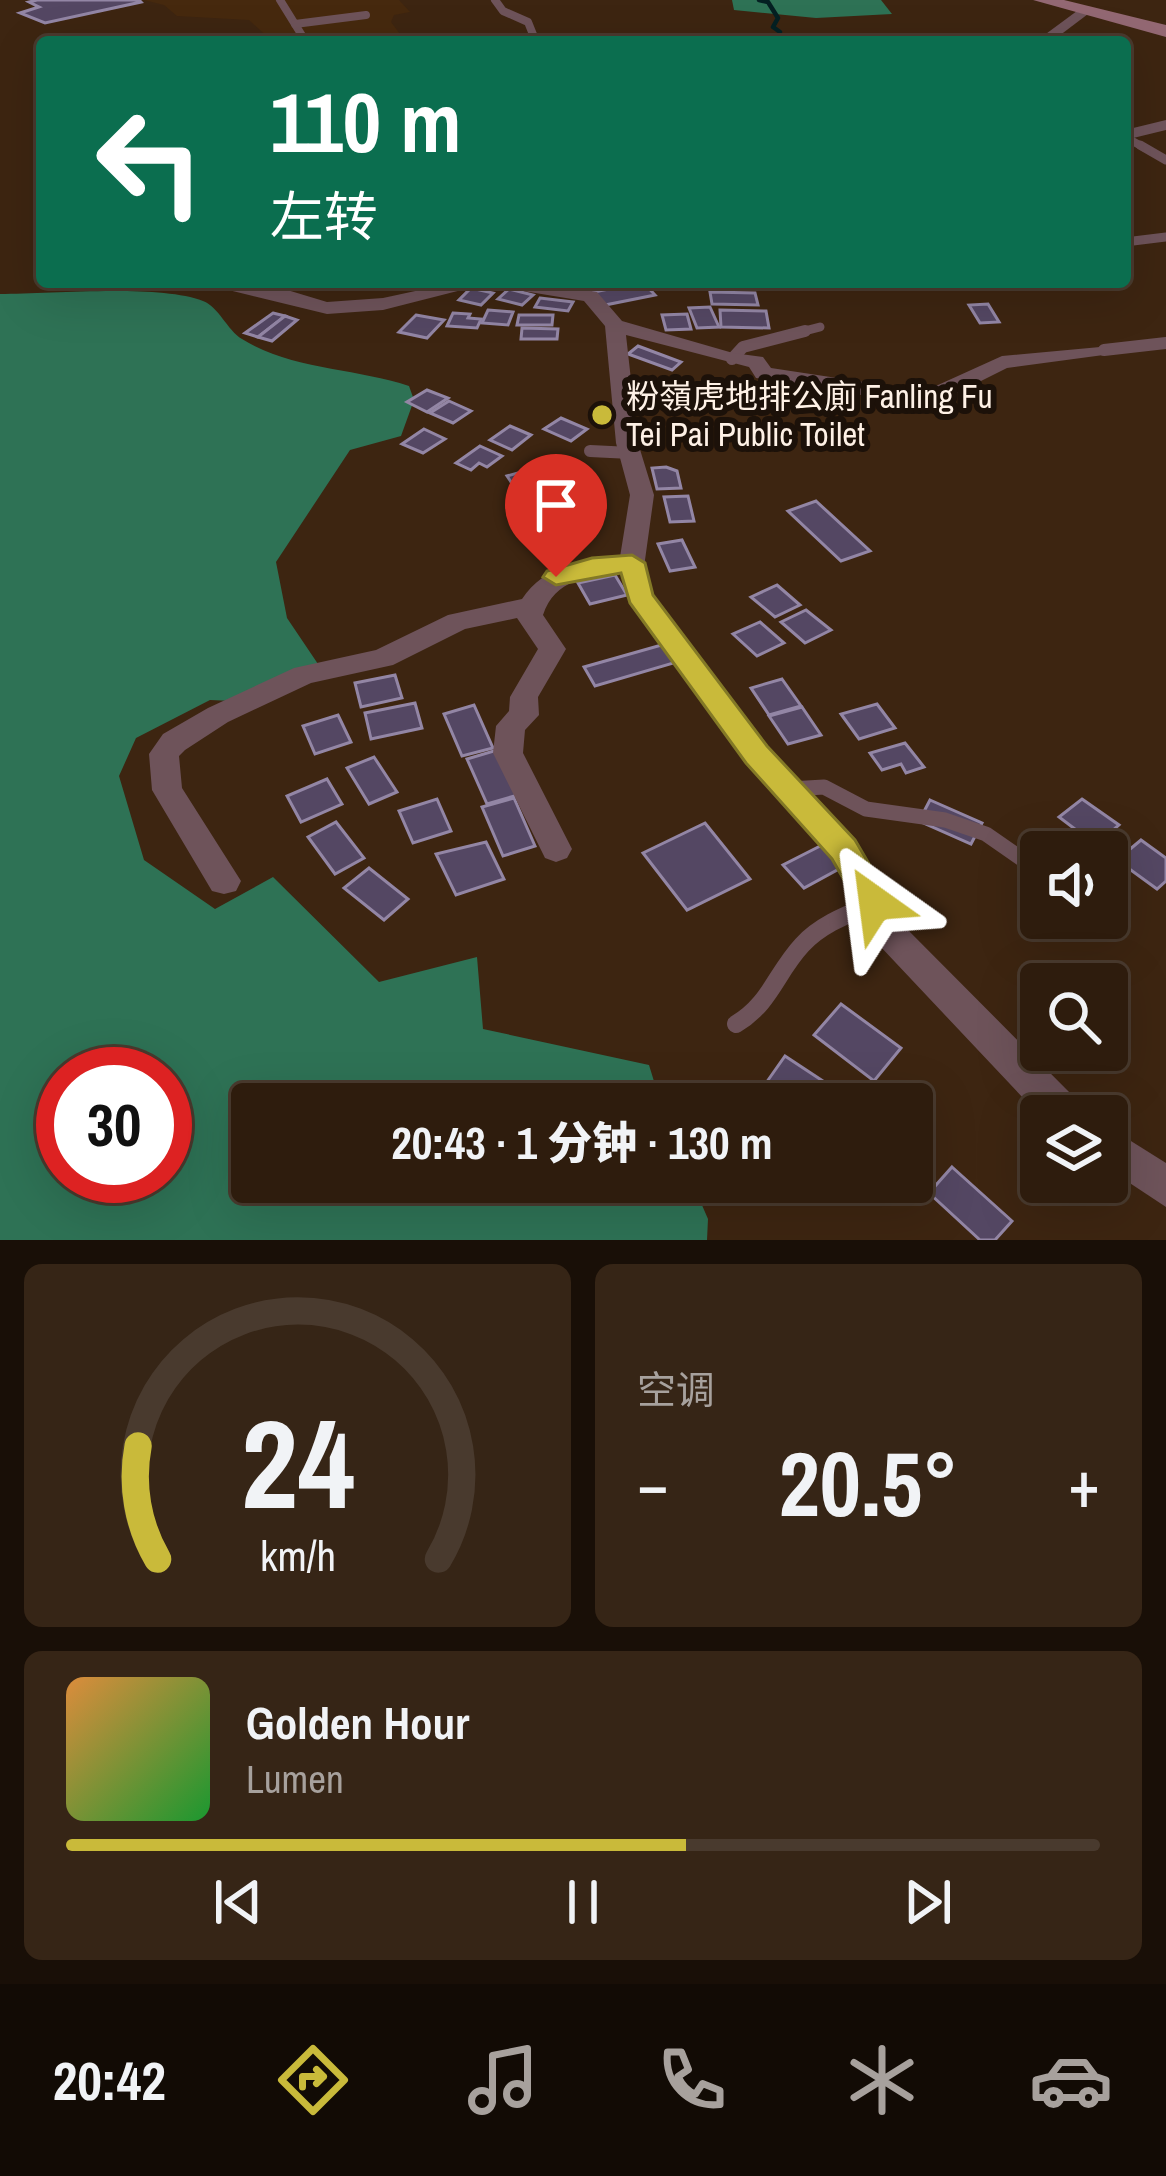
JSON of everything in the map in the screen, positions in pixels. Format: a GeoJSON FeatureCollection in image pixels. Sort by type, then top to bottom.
{"type":"FeatureCollection","features":[{"type":"Feature","properties":{"kind":"main road"},"geometry":{"type":"LineString","coordinates":[[1042,0],[1166,27]]}},
{"type":"Feature","properties":{"kind":"street"},"geometry":{"type":"LineString","coordinates":[[1048,36],[1077,6]]}},
{"type":"Feature","properties":{"kind":"street"},"geometry":{"type":"LineString","coordinates":[[1131,134],[1166,125]]}},
{"type":"Feature","properties":{"kind":"street"},"geometry":{"type":"LineString","coordinates":[[250,288],[327,308],[383,304],[456,288]]}},
{"type":"Feature","properties":{"kind":"street"},"geometry":{"type":"LineString","coordinates":[[589,288],[590,296],[615,325],[732,359],[756,361],[764,373],[903,395],[943,391],[1002,362],[1104,350]]}},
{"type":"Feature","properties":{"kind":"street"},"geometry":{"type":"LineString","coordinates":[[615,325],[631,453],[642,494],[632,563],[640,597],[756,754],[844,849],[891,935],[1046,1095]]}},
{"type":"Feature","properties":{"kind":"street"},"geometry":{"type":"LineString","coordinates":[[556,849],[508,753],[511,726],[524,715],[524,697],[552,649],[529,616],[533,596],[556,577],[592,566],[632,563]]}},
{"type":"Feature","properties":{"kind":"street"},"geometry":{"type":"LineString","coordinates":[[224,881],[166,790],[164,754],[174,742],[218,715],[304,675],[383,658],[458,622],[531,606]]}},
{"type":"Feature","properties":{"kind":"street"},"geometry":{"type":"LineString","coordinates":[[1128,1160],[1166,1187]]}},
{"type":"Feature","properties":{"kind":"lane"},"geometry":{"type":"LineString","coordinates":[[280,0],[302,36]]}},
{"type":"Feature","properties":{"kind":"lane"},"geometry":{"type":"LineString","coordinates":[[495,0],[503,11],[528,22],[534,36]]}},
{"type":"Feature","properties":{"kind":"lane"},"geometry":{"type":"LineString","coordinates":[[295,24],[366,15]]}},
{"type":"Feature","properties":{"kind":"lane"},"geometry":{"type":"LineString","coordinates":[[1131,140],[1166,160]]}},
{"type":"Feature","properties":{"kind":"lane"},"geometry":{"type":"LineString","coordinates":[[1131,241],[1166,237]]}},
{"type":"Feature","properties":{"kind":"lane"},"geometry":{"type":"LineString","coordinates":[[732,359],[742,346],[820,327]]}},
{"type":"Feature","properties":{"kind":"lane"},"geometry":{"type":"LineString","coordinates":[[1104,350],[1166,343]]}},
{"type":"Feature","properties":{"kind":"lane"},"geometry":{"type":"LineString","coordinates":[[590,451],[631,453]]}},
{"type":"Feature","properties":{"kind":"lane"},"geometry":{"type":"LineString","coordinates":[[790,789],[824,787],[866,808],[945,820],[986,834],[1020,857]]}},
{"type":"Feature","properties":{"kind":"lane"},"geometry":{"type":"LineString","coordinates":[[736,1024],[772,1000],[794,953],[812,934],[875,903]]}},
{"type":"Feature","properties":{"kind":"shaded area"},"geometry":{"type":"Polygon","coordinates":[[[144,0],[399,0],[410,12],[394,15],[391,22],[402,36],[266,36],[249,20],[177,16],[164,5],[144,0]]]}},
{"type":"Feature","properties":{"kind":"green space"},"geometry":{"type":"Polygon","coordinates":[[[732,0],[881,0],[892,14],[816,18],[734,10],[732,0]]]}},
{"type":"Feature","properties":{"kind":"green space"},"geometry":{"type":"Polygon","coordinates":[[[133,291],[184,296],[209,304],[237,335],[261,349],[409,386],[414,400],[401,436],[350,450],[276,562],[287,618],[318,664],[256,702],[210,700],[136,738],[119,776],[144,860],[215,909],[273,877],[379,982],[477,957],[483,1029],[649,1065],[655,1083],[231,1083],[231,1203],[701,1203],[708,1219],[707,1240],[0,1240],[0,294],[133,291]]]}},
{"type":"Feature","properties":{"kind":"building"},"geometry":{"type":"Polygon","coordinates":[[[29,2],[141,2],[45,23],[20,13],[39,7],[29,2]]]}},
{"type":"Feature","properties":{"kind":"building"},"geometry":{"type":"Polygon","coordinates":[[[471,288],[493,293],[481,305],[459,300],[471,288]]]}},
{"type":"Feature","properties":{"kind":"building"},"geometry":{"type":"Polygon","coordinates":[[[649,288],[655,295],[605,305],[594,292],[649,288]]]}},
{"type":"Feature","properties":{"kind":"building"},"geometry":{"type":"Polygon","coordinates":[[[509,289],[533,295],[522,305],[498,299],[509,289]]]}},
{"type":"Feature","properties":{"kind":"building"},"geometry":{"type":"Polygon","coordinates":[[[710,292],[755,293],[758,305],[712,304],[710,292]]]}},
{"type":"Feature","properties":{"kind":"building"},"geometry":{"type":"Polygon","coordinates":[[[540,298],[573,302],[568,311],[535,307],[540,298]]]}},
{"type":"Feature","properties":{"kind":"building"},"geometry":{"type":"Polygon","coordinates":[[[988,304],[999,322],[980,323],[969,305],[988,304]]]}},
{"type":"Feature","properties":{"kind":"building"},"geometry":{"type":"Polygon","coordinates":[[[710,307],[719,327],[697,328],[689,308],[710,307]]]}},
{"type":"Feature","properties":{"kind":"building"},"geometry":{"type":"Polygon","coordinates":[[[488,310],[513,312],[508,325],[482,323],[488,310]]]}},
{"type":"Feature","properties":{"kind":"building"},"geometry":{"type":"Polygon","coordinates":[[[720,310],[766,311],[769,328],[721,327],[720,310]]]}},
{"type":"Feature","properties":{"kind":"building"},"geometry":{"type":"Polygon","coordinates":[[[273,313],[285,316],[258,337],[245,333],[273,313]]]}},
{"type":"Feature","properties":{"kind":"building"},"geometry":{"type":"Polygon","coordinates":[[[453,313],[481,319],[477,328],[447,326],[453,313]]]}},
{"type":"Feature","properties":{"kind":"building"},"geometry":{"type":"Polygon","coordinates":[[[687,314],[691,329],[666,330],[662,315],[687,314]]]}},
{"type":"Feature","properties":{"kind":"building"},"geometry":{"type":"Polygon","coordinates":[[[416,315],[444,320],[427,338],[399,332],[416,315]]]}},
{"type":"Feature","properties":{"kind":"building"},"geometry":{"type":"Polygon","coordinates":[[[519,315],[553,315],[552,325],[517,325],[519,315]]]}},
{"type":"Feature","properties":{"kind":"building"},"geometry":{"type":"Polygon","coordinates":[[[285,316],[297,320],[272,341],[258,337],[285,316]]]}},
{"type":"Feature","properties":{"kind":"building"},"geometry":{"type":"Polygon","coordinates":[[[522,328],[558,329],[557,339],[521,339],[522,328]]]}},
{"type":"Feature","properties":{"kind":"building"},"geometry":{"type":"Polygon","coordinates":[[[638,346],[681,362],[672,370],[628,354],[638,346]]]}},
{"type":"Feature","properties":{"kind":"building"},"geometry":{"type":"Polygon","coordinates":[[[651,384],[688,390],[688,399],[643,398],[643,393],[651,393],[651,384]]]}},
{"type":"Feature","properties":{"kind":"building"},"geometry":{"type":"Polygon","coordinates":[[[427,390],[448,398],[427,412],[407,402],[427,390]]]}},
{"type":"Feature","properties":{"kind":"building"},"geometry":{"type":"Polygon","coordinates":[[[449,401],[471,411],[453,423],[430,413],[449,401]]]}},
{"type":"Feature","properties":{"kind":"building"},"geometry":{"type":"Polygon","coordinates":[[[561,418],[587,429],[571,441],[544,429],[561,418]]]}},
{"type":"Feature","properties":{"kind":"building"},"geometry":{"type":"Polygon","coordinates":[[[510,426],[531,435],[512,450],[490,440],[510,426]]]}},
{"type":"Feature","properties":{"kind":"building"},"geometry":{"type":"Polygon","coordinates":[[[424,429],[445,439],[423,453],[402,444],[424,429]]]}},
{"type":"Feature","properties":{"kind":"building"},"geometry":{"type":"Polygon","coordinates":[[[480,446],[502,456],[487,467],[479,463],[471,470],[456,463],[480,446]]]}},
{"type":"Feature","properties":{"kind":"building"},"geometry":{"type":"Polygon","coordinates":[[[577,461],[589,481],[560,487],[548,469],[577,461]]]}},
{"type":"Feature","properties":{"kind":"building"},"geometry":{"type":"Polygon","coordinates":[[[652,468],[677,471],[681,488],[657,489],[652,468]]]}},
{"type":"Feature","properties":{"kind":"building"},"geometry":{"type":"Polygon","coordinates":[[[532,469],[551,497],[526,504],[507,476],[532,469]]]}},
{"type":"Feature","properties":{"kind":"building"},"geometry":{"type":"Polygon","coordinates":[[[591,484],[599,499],[567,505],[559,489],[591,484]]]}},
{"type":"Feature","properties":{"kind":"building"},"geometry":{"type":"Polygon","coordinates":[[[688,496],[694,521],[670,522],[664,497],[688,496]]]}},
{"type":"Feature","properties":{"kind":"building"},"geometry":{"type":"Polygon","coordinates":[[[816,501],[870,551],[841,561],[788,511],[816,501]]]}},
{"type":"Feature","properties":{"kind":"building"},"geometry":{"type":"Polygon","coordinates":[[[682,540],[695,567],[670,571],[658,544],[682,540]]]}},
{"type":"Feature","properties":{"kind":"building"},"geometry":{"type":"Polygon","coordinates":[[[615,575],[627,595],[590,604],[578,583],[615,575]]]}},
{"type":"Feature","properties":{"kind":"building"},"geometry":{"type":"Polygon","coordinates":[[[777,585],[800,605],[775,617],[751,597],[777,585]]]}},
{"type":"Feature","properties":{"kind":"building"},"geometry":{"type":"Polygon","coordinates":[[[806,610],[831,630],[805,643],[781,622],[806,610]]]}},
{"type":"Feature","properties":{"kind":"building"},"geometry":{"type":"Polygon","coordinates":[[[760,622],[784,643],[757,656],[733,634],[760,622]]]}},
{"type":"Feature","properties":{"kind":"building"},"geometry":{"type":"Polygon","coordinates":[[[665,644],[677,662],[595,686],[584,667],[665,644]]]}},
{"type":"Feature","properties":{"kind":"building"},"geometry":{"type":"Polygon","coordinates":[[[395,675],[402,698],[361,707],[355,683],[395,675]]]}},
{"type":"Feature","properties":{"kind":"building"},"geometry":{"type":"Polygon","coordinates":[[[782,679],[801,706],[769,715],[751,688],[782,679]]]}},
{"type":"Feature","properties":{"kind":"building"},"geometry":{"type":"Polygon","coordinates":[[[415,703],[422,728],[371,739],[365,713],[415,703]]]}},
{"type":"Feature","properties":{"kind":"building"},"geometry":{"type":"Polygon","coordinates":[[[877,704],[895,728],[859,739],[841,714],[877,704]]]}},
{"type":"Feature","properties":{"kind":"building"},"geometry":{"type":"Polygon","coordinates":[[[474,705],[493,748],[462,756],[444,714],[474,705]]]}},
{"type":"Feature","properties":{"kind":"building"},"geometry":{"type":"Polygon","coordinates":[[[802,707],[821,735],[788,744],[769,716],[802,707]]]}},
{"type":"Feature","properties":{"kind":"building"},"geometry":{"type":"Polygon","coordinates":[[[338,715],[351,742],[315,754],[303,726],[338,715]]]}},
{"type":"Feature","properties":{"kind":"building"},"geometry":{"type":"Polygon","coordinates":[[[905,743],[924,767],[906,773],[901,764],[882,770],[870,753],[905,743]]]}},
{"type":"Feature","properties":{"kind":"building"},"geometry":{"type":"Polygon","coordinates":[[[497,750],[518,795],[487,804],[467,759],[497,750]]]}},
{"type":"Feature","properties":{"kind":"building"},"geometry":{"type":"Polygon","coordinates":[[[374,757],[397,792],[369,804],[347,768],[374,757]]]}},
{"type":"Feature","properties":{"kind":"building"},"geometry":{"type":"Polygon","coordinates":[[[327,779],[342,804],[301,822],[287,796],[327,779]]]}},
{"type":"Feature","properties":{"kind":"building"},"geometry":{"type":"Polygon","coordinates":[[[514,798],[535,846],[503,856],[482,807],[514,798]]]}},
{"type":"Feature","properties":{"kind":"building"},"geometry":{"type":"Polygon","coordinates":[[[437,799],[451,831],[413,843],[399,811],[437,799]]]}},
{"type":"Feature","properties":{"kind":"building"},"geometry":{"type":"Polygon","coordinates":[[[1082,799],[1119,825],[1112,831],[1078,831],[1059,817],[1082,799]]]}},
{"type":"Feature","properties":{"kind":"building"},"geometry":{"type":"Polygon","coordinates":[[[930,800],[982,823],[971,844],[919,821],[930,800]]]}},
{"type":"Feature","properties":{"kind":"building"},"geometry":{"type":"Polygon","coordinates":[[[336,822],[364,858],[335,874],[308,837],[336,822]]]}},
{"type":"Feature","properties":{"kind":"building"},"geometry":{"type":"Polygon","coordinates":[[[705,823],[750,879],[687,910],[643,853],[705,823]]]}},
{"type":"Feature","properties":{"kind":"building"},"geometry":{"type":"Polygon","coordinates":[[[1141,840],[1166,858],[1166,881],[1157,889],[1128,868],[1128,851],[1141,840]]]}},
{"type":"Feature","properties":{"kind":"building"},"geometry":{"type":"Polygon","coordinates":[[[486,842],[504,879],[456,895],[436,854],[486,842]]]}},
{"type":"Feature","properties":{"kind":"building"},"geometry":{"type":"Polygon","coordinates":[[[828,842],[848,864],[804,888],[783,865],[828,842]]]}},
{"type":"Feature","properties":{"kind":"building"},"geometry":{"type":"Polygon","coordinates":[[[369,868],[408,899],[384,920],[344,888],[369,868]]]}},
{"type":"Feature","properties":{"kind":"building"},"geometry":{"type":"Polygon","coordinates":[[[841,1004],[901,1048],[874,1081],[814,1035],[841,1004]]]}},
{"type":"Feature","properties":{"kind":"building"},"geometry":{"type":"Polygon","coordinates":[[[785,1056],[826,1083],[766,1083],[785,1056]]]}},
{"type":"Feature","properties":{"kind":"building"},"geometry":{"type":"Polygon","coordinates":[[[952,1167],[1012,1221],[995,1240],[980,1240],[933,1197],[933,1188],[952,1167]]]}},
{"type":"Feature","properties":{"kind":"waterway"},"geometry":{"type":"LineString","coordinates":[[759,0],[768,2],[778,18],[773,27],[778,36]]}},
{"type":"Feature","properties":{"kind":"place","name":"粉嶺虎地排公廁 Fanling Fu Tei Pai Public Toilet"},"geometry":{"type":"Point","coordinates":[602,415]}},
{"type":"Feature","properties":{"kind":"route"},"geometry":{"type":"LineString","coordinates":[[556,577],[592,566],[632,563],[640,597],[756,754],[844,849],[875,903]]}}]}
